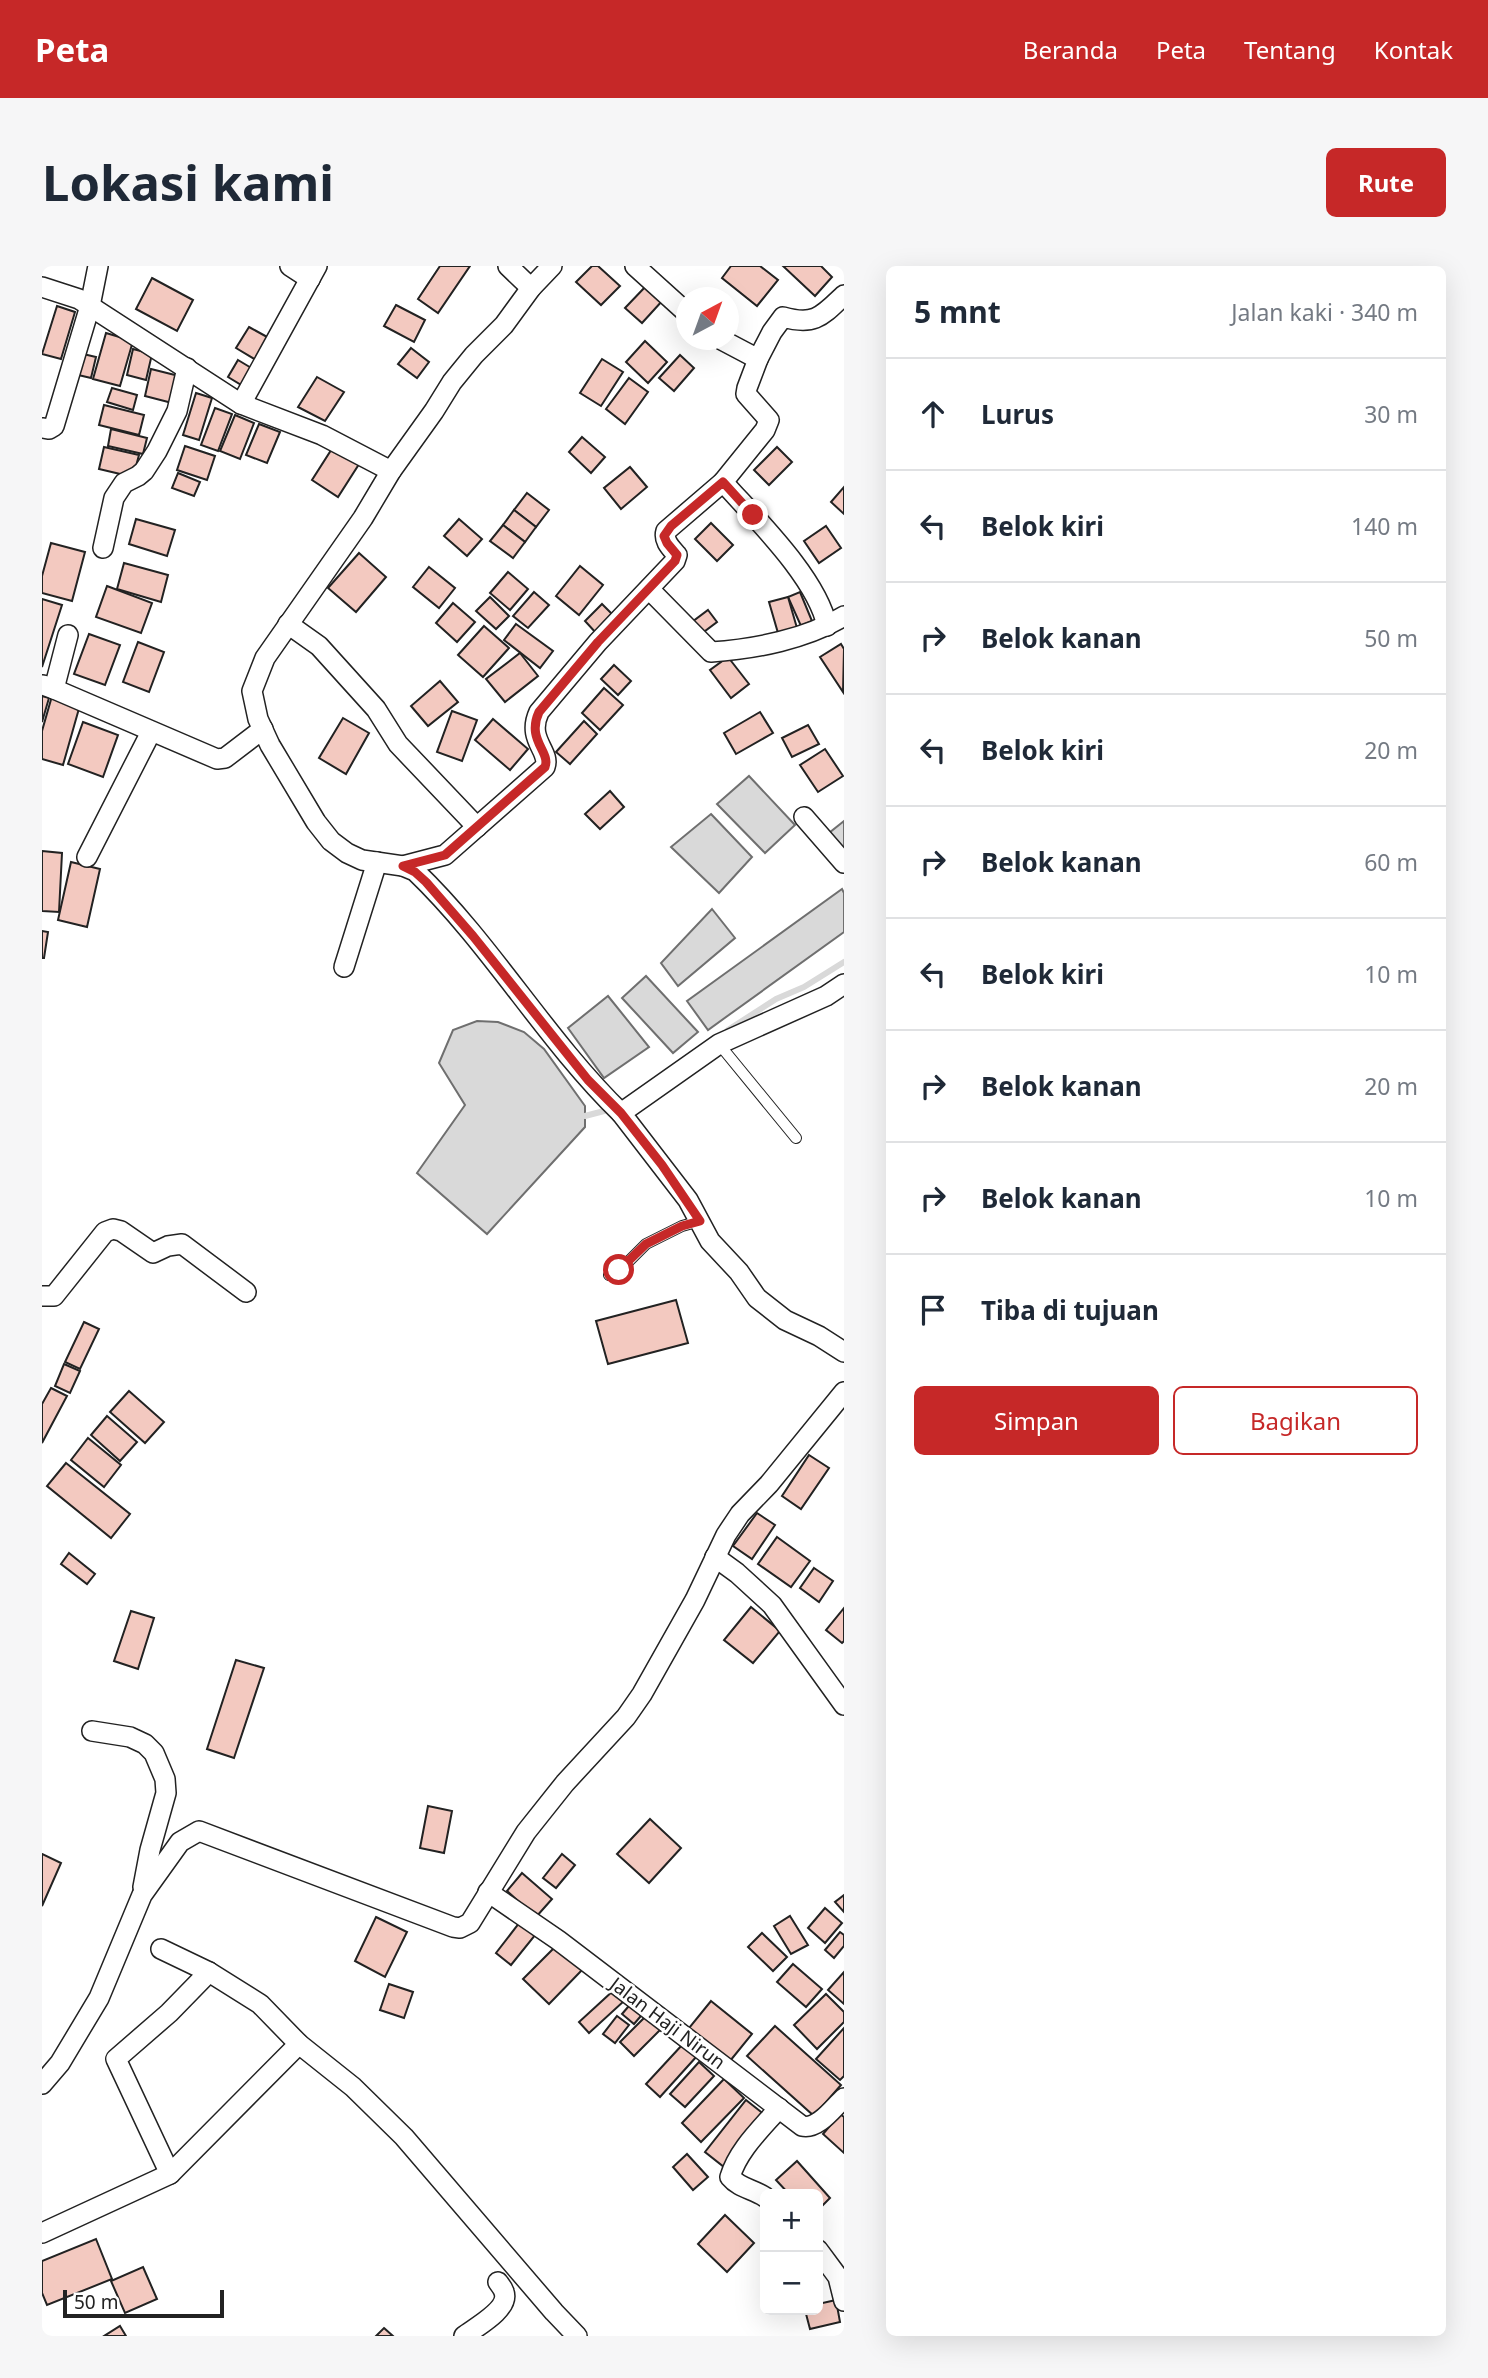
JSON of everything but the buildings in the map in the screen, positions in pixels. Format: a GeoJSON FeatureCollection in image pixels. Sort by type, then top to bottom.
{"type":"FeatureCollection","features":[{"type":"Feature","properties":{"kind":"street"},"geometry":{"type":"LineString","coordinates":[[42,428],[49,429],[54,426],[90,306],[98,266]]}},
{"type":"Feature","properties":{"kind":"street"},"geometry":{"type":"LineString","coordinates":[[241,404],[314,272],[290,266]]}},
{"type":"Feature","properties":{"kind":"street"},"geometry":{"type":"LineString","coordinates":[[508,266],[531,288]]}},
{"type":"Feature","properties":{"kind":"street"},"geometry":{"type":"LineString","coordinates":[[552,266],[531,288],[504,325],[452,382],[391,471],[363,518],[265,658],[252,691],[258,719],[316,822],[331,841],[362,860],[403,866],[426,882],[581,1071],[621,1113],[662,1165],[700,1221],[710,1241],[757,1298],[785,1320],[819,1336],[844,1352]]}},
{"type":"Feature","properties":{"kind":"street"},"geometry":{"type":"LineString","coordinates":[[635,266],[676,303]]}},
{"type":"Feature","properties":{"kind":"street"},"geometry":{"type":"LineString","coordinates":[[42,287],[79,299],[241,404],[322,435],[391,471]]}},
{"type":"Feature","properties":{"kind":"street"},"geometry":{"type":"LineString","coordinates":[[403,866],[445,855],[545,767],[547,759],[535,735],[535,721],[539,712],[598,642],[675,561],[677,555],[667,543],[664,536],[666,531],[723,482],[765,430],[768,420],[746,394],[758,359],[772,332],[783,317],[812,321],[823,316],[844,295]]}},
{"type":"Feature","properties":{"kind":"street"},"geometry":{"type":"LineString","coordinates":[[739,349],[758,359]]}},
{"type":"Feature","properties":{"kind":"street"},"geometry":{"type":"LineString","coordinates":[[103,548],[114,498],[124,483],[144,471],[157,451],[177,411],[187,368]]}},
{"type":"Feature","properties":{"kind":"street"},"geometry":{"type":"LineString","coordinates":[[649,589],[712,652],[803,636],[836,621],[778,543],[723,482]]}},
{"type":"Feature","properties":{"kind":"street"},"geometry":{"type":"LineString","coordinates":[[288,624],[319,646],[376,709],[398,744],[477,827]]}},
{"type":"Feature","properties":{"kind":"street"},"geometry":{"type":"LineString","coordinates":[[68,635],[48,687],[217,760],[225,758],[263,729]]}},
{"type":"Feature","properties":{"kind":"street"},"geometry":{"type":"LineString","coordinates":[[88,857],[151,732]]}},
{"type":"Feature","properties":{"kind":"street"},"geometry":{"type":"LineString","coordinates":[[804,817],[844,863]]}},
{"type":"Feature","properties":{"kind":"street"},"geometry":{"type":"LineString","coordinates":[[344,967],[377,862]]}},
{"type":"Feature","properties":{"kind":"street"},"geometry":{"type":"LineString","coordinates":[[621,1113],[719,1044],[826,996],[844,984]]}},
{"type":"Feature","properties":{"kind":"street"},"geometry":{"type":"LineString","coordinates":[[42,1296],[54,1296],[105,1232],[113,1228],[153,1253],[181,1244],[246,1292]]}},
{"type":"Feature","properties":{"kind":"street"},"geometry":{"type":"LineString","coordinates":[[142,1895],[180,1842],[199,1831],[460,1928],[470,1923],[526,1832],[565,1783],[626,1717],[695,1600],[715,1557],[740,1514],[769,1484],[844,1392]]}},
{"type":"Feature","properties":{"kind":"street"},"geometry":{"type":"LineString","coordinates":[[715,1557],[772,1605],[844,1705]]}},
{"type":"Feature","properties":{"kind":"street"},"geometry":{"type":"LineString","coordinates":[[42,2084],[60,2063],[99,1998],[142,1895],[150,1850],[166,1793],[165,1779],[154,1753],[145,1744],[130,1737],[92,1731]]}},
{"type":"Feature","properties":{"kind":"street","name":"Jalan Haji Nirun"},"geometry":{"type":"LineString","coordinates":[[488,1892],[558,1940],[802,2126],[815,2125],[844,2098]]}},
{"type":"Feature","properties":{"kind":"street"},"geometry":{"type":"LineString","coordinates":[[161,1949],[209,1972],[260,2004],[299,2045],[354,2087],[404,2137],[554,2312],[578,2336]]}},
{"type":"Feature","properties":{"kind":"street"},"geometry":{"type":"LineString","coordinates":[[170,2174],[116,2059],[169,2013],[209,1972]]}},
{"type":"Feature","properties":{"kind":"street"},"geometry":{"type":"LineString","coordinates":[[42,2233],[170,2174],[299,2045]]}},
{"type":"Feature","properties":{"kind":"street"},"geometry":{"type":"LineString","coordinates":[[760,2194],[737,2185],[730,2177],[743,2150],[779,2108]]}},
{"type":"Feature","properties":{"kind":"street"},"geometry":{"type":"LineString","coordinates":[[819,2252],[838,2277],[844,2301]]}},
{"type":"Feature","properties":{"kind":"street"},"geometry":{"type":"LineString","coordinates":[[464,2336],[496,2313],[504,2303],[505,2293],[498,2282]]}},
{"type":"Feature","properties":{"kind":"lane"},"geometry":{"type":"LineString","coordinates":[[719,1044],[796,1138]]}},
{"type":"Feature","properties":{"kind":"lane"},"geometry":{"type":"LineString","coordinates":[[609,1275],[628,1263],[646,1244],[682,1226],[700,1221]]}},
{"type":"Feature","properties":{"kind":"shaded area"},"geometry":{"type":"Polygon","coordinates":[[[749,776],[795,825],[765,853],[717,804],[749,776]]]}},
{"type":"Feature","properties":{"kind":"shaded area"},"geometry":{"type":"Polygon","coordinates":[[[711,814],[752,857],[719,893],[671,847],[711,814]]]}},
{"type":"Feature","properties":{"kind":"shaded area"},"geometry":{"type":"Polygon","coordinates":[[[844,821],[844,852],[829,833],[844,821]]]}},
{"type":"Feature","properties":{"kind":"shaded area"},"geometry":{"type":"Polygon","coordinates":[[[842,889],[844,932],[708,1030],[687,1001],[842,889]]]}},
{"type":"Feature","properties":{"kind":"shaded area"},"geometry":{"type":"Polygon","coordinates":[[[712,909],[735,938],[678,986],[661,963],[712,909]]]}},
{"type":"Feature","properties":{"kind":"shaded area"},"geometry":{"type":"Polygon","coordinates":[[[646,976],[698,1032],[673,1053],[622,998],[646,976]]]}},
{"type":"Feature","properties":{"kind":"shaded area"},"geometry":{"type":"Polygon","coordinates":[[[608,996],[649,1047],[604,1078],[568,1028],[608,996]]]}},
{"type":"Feature","properties":{"kind":"shaded area"},"geometry":{"type":"Polygon","coordinates":[[[477,1021],[498,1022],[524,1032],[544,1049],[585,1106],[585,1127],[487,1234],[417,1173],[465,1105],[439,1063],[453,1030],[477,1021]]]}},
{"type":"Feature","properties":{"kind":"waterway"},"geometry":{"type":"LineString","coordinates":[[728,1030],[776,999],[804,987],[844,962]]}},
{"type":"Feature","properties":{"kind":"waterway"},"geometry":{"type":"LineString","coordinates":[[585,1116],[604,1111]]}},
{"type":"Feature","properties":{"kind":"route"},"geometry":{"type":"LineString","coordinates":[[619,1270],[646,1244],[682,1226],[700,1221],[688,1200],[621,1113],[588,1080],[473,936],[426,882],[403,866],[445,855],[545,767],[547,759],[535,735],[535,721],[539,712],[598,642],[675,561],[677,555],[667,543],[664,536],[666,531],[723,482],[753,515]]}}]}
